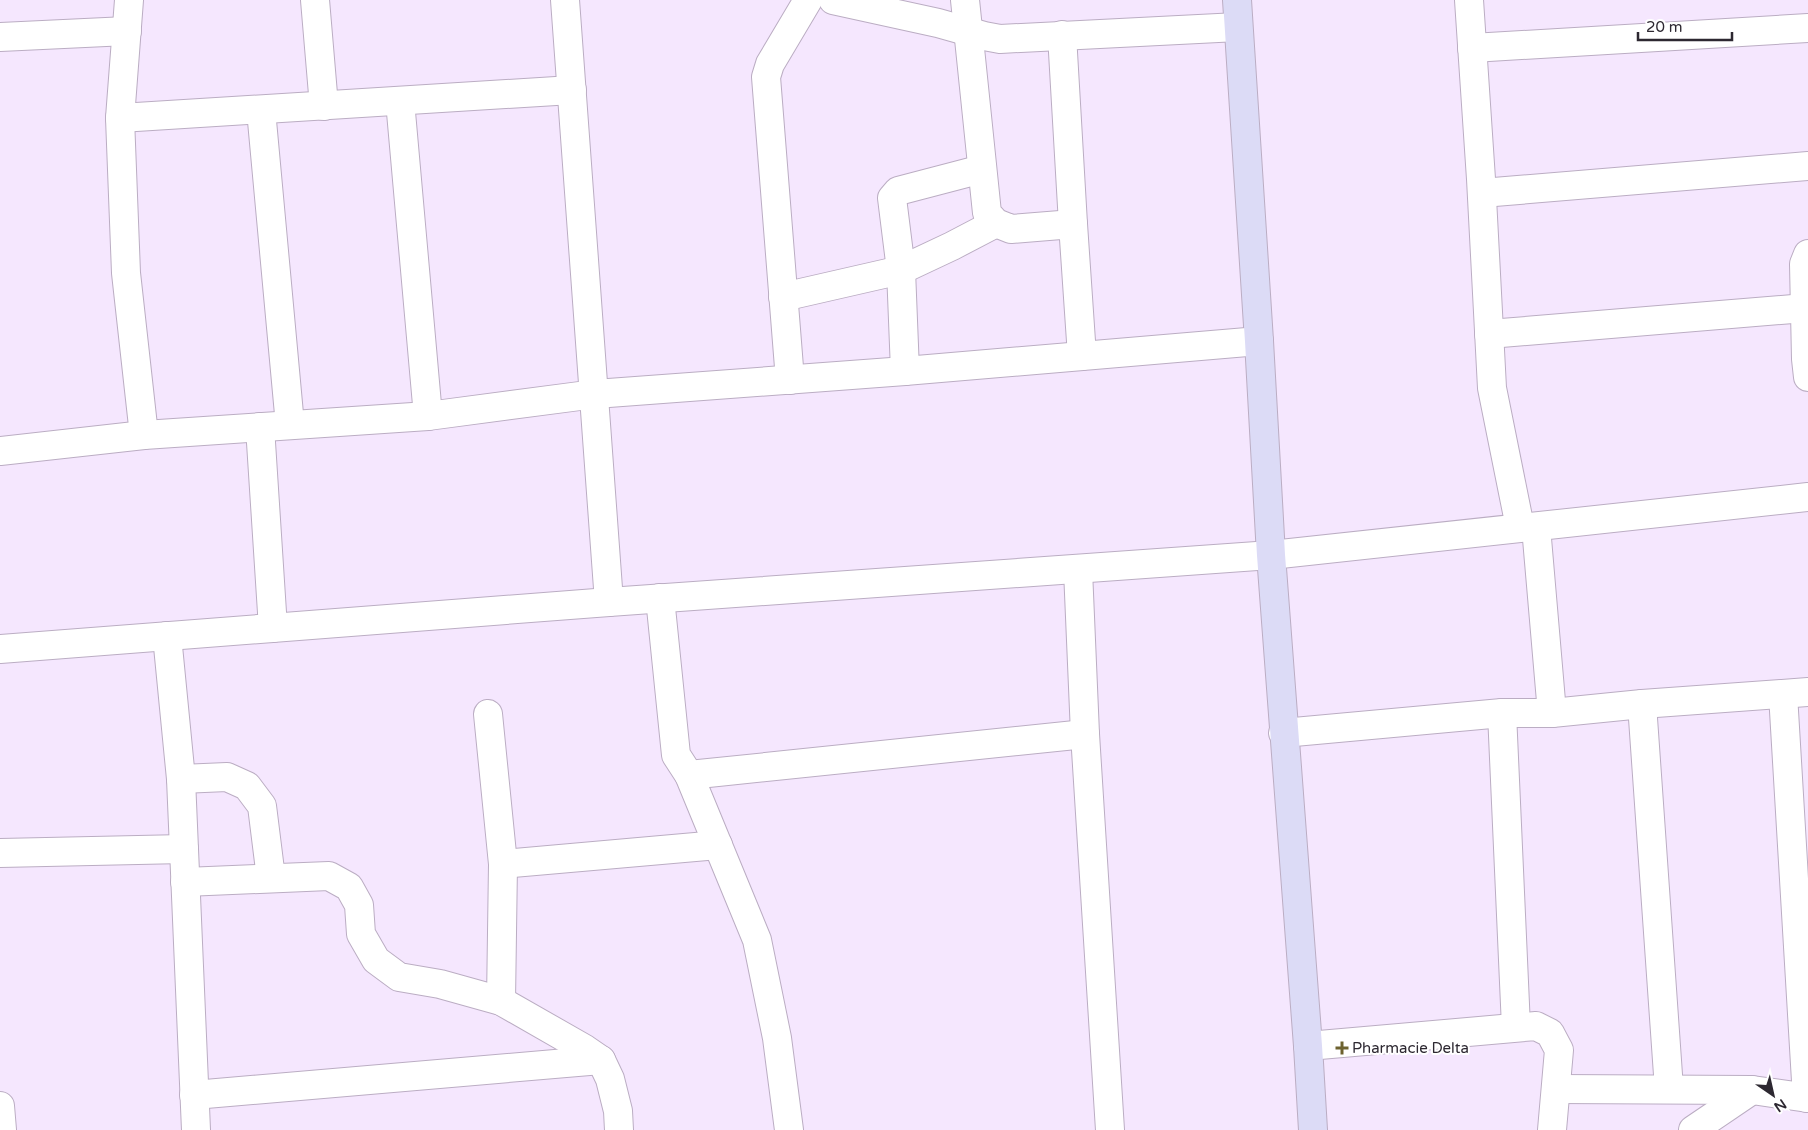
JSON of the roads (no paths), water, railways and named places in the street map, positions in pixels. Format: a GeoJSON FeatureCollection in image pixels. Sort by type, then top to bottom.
{"type":"FeatureCollection","features":[{"type":"Feature","properties":{"kind":"main road"},"geometry":{"type":"LineString","coordinates":[[1237,0],[1283,734],[1313,1130]]}},
{"type":"Feature","properties":{"kind":"street"},"geometry":{"type":"LineString","coordinates":[[129,0],[120,118],[126,273],[144,435]]}},
{"type":"Feature","properties":{"kind":"street"},"geometry":{"type":"LineString","coordinates":[[315,0],[324,106]]}},
{"type":"Feature","properties":{"kind":"street"},"geometry":{"type":"LineString","coordinates":[[565,0],[609,602]]}},
{"type":"Feature","properties":{"kind":"street"},"geometry":{"type":"LineString","coordinates":[[790,380],[766,77],[770,64],[808,0]]}},
{"type":"Feature","properties":{"kind":"street"},"geometry":{"type":"LineString","coordinates":[[833,0],[1000,39],[1238,27]]}},
{"type":"Feature","properties":{"kind":"street"},"geometry":{"type":"LineString","coordinates":[[965,0],[987,213],[996,223],[1011,229],[1074,224]]}},
{"type":"Feature","properties":{"kind":"street"},"geometry":{"type":"LineString","coordinates":[[1468,0],[1482,194],[1492,388],[1528,527],[1552,713]]}},
{"type":"Feature","properties":{"kind":"street"},"geometry":{"type":"LineString","coordinates":[[1472,48],[1808,28]]}},
{"type":"Feature","properties":{"kind":"street"},"geometry":{"type":"LineString","coordinates":[[0,37],[127,31]]}},
{"type":"Feature","properties":{"kind":"street"},"geometry":{"type":"LineString","coordinates":[[1062,35],[1082,356]]}},
{"type":"Feature","properties":{"kind":"street"},"geometry":{"type":"LineString","coordinates":[[120,118],[572,90]]}},
{"type":"Feature","properties":{"kind":"street"},"geometry":{"type":"LineString","coordinates":[[400,101],[428,416]]}},
{"type":"Feature","properties":{"kind":"street"},"geometry":{"type":"LineString","coordinates":[[261,110],[290,425]]}},
{"type":"Feature","properties":{"kind":"street"},"geometry":{"type":"LineString","coordinates":[[1482,194],[1808,166]]}},
{"type":"Feature","properties":{"kind":"street"},"geometry":{"type":"LineString","coordinates":[[905,371],[901,270],[892,198],[898,191],[982,170]]}},
{"type":"Feature","properties":{"kind":"street"},"geometry":{"type":"LineString","coordinates":[[783,297],[901,270],[996,223]]}},
{"type":"Feature","properties":{"kind":"street"},"geometry":{"type":"LineString","coordinates":[[1808,254],[1804,264],[1808,377]]}},
{"type":"Feature","properties":{"kind":"street"},"geometry":{"type":"LineString","coordinates":[[1489,334],[1805,308]]}},
{"type":"Feature","properties":{"kind":"street"},"geometry":{"type":"LineString","coordinates":[[0,451],[144,435],[428,416],[595,394],[905,371],[1259,341]]}},
{"type":"Feature","properties":{"kind":"street"},"geometry":{"type":"LineString","coordinates":[[260,427],[273,628]]}},
{"type":"Feature","properties":{"kind":"street"},"geometry":{"type":"LineString","coordinates":[[0,649],[660,598],[1271,555],[1808,497]]}},
{"type":"Feature","properties":{"kind":"street"},"geometry":{"type":"LineString","coordinates":[[1078,570],[1085,734],[1110,1130]]}},
{"type":"Feature","properties":{"kind":"street"},"geometry":{"type":"LineString","coordinates":[[660,598],[676,755],[689,775],[757,940],[777,1038],[788,1130]]}},
{"type":"Feature","properties":{"kind":"street"},"geometry":{"type":"LineString","coordinates":[[167,636],[181,780],[196,1130]]}},
{"type":"Feature","properties":{"kind":"street"},"geometry":{"type":"LineString","coordinates":[[1283,734],[1502,713],[1552,713],[1642,704],[1795,693],[1807,1098],[1752,1090],[1556,1089]]}},
{"type":"Feature","properties":{"kind":"street"},"geometry":{"type":"LineString","coordinates":[[1642,704],[1669,1089]]}},
{"type":"Feature","properties":{"kind":"street"},"geometry":{"type":"LineString","coordinates":[[1502,713],[1516,1027]]}},
{"type":"Feature","properties":{"kind":"street"},"geometry":{"type":"LineString","coordinates":[[488,714],[503,864],[501,1001]]}},
{"type":"Feature","properties":{"kind":"street"},"geometry":{"type":"LineString","coordinates":[[689,775],[1085,734]]}},
{"type":"Feature","properties":{"kind":"street"},"geometry":{"type":"LineString","coordinates":[[181,780],[227,777],[247,786],[262,806],[272,878]]}},
{"type":"Feature","properties":{"kind":"street"},"geometry":{"type":"LineString","coordinates":[[503,864],[718,845]]}},
{"type":"Feature","properties":{"kind":"street"},"geometry":{"type":"LineString","coordinates":[[0,853],[184,849]]}},
{"type":"Feature","properties":{"kind":"street"},"geometry":{"type":"LineString","coordinates":[[185,882],[329,876],[336,879],[350,887],[359,905],[362,934],[376,960],[399,977],[440,984],[501,1001],[601,1060],[610,1079],[618,1111],[619,1130]]}},
{"type":"Feature","properties":{"kind":"street"},"geometry":{"type":"LineString","coordinates":[[1308,1046],[1536,1026],[1550,1032],[1559,1050],[1552,1130]]}},
{"type":"Feature","properties":{"kind":"street"},"geometry":{"type":"LineString","coordinates":[[194,1095],[601,1060]]}},
{"type":"Feature","properties":{"kind":"street"},"geometry":{"type":"LineString","coordinates":[[1693,1130],[1752,1090]]}},
{"type":"Feature","properties":{"kind":"street"},"geometry":{"type":"LineString","coordinates":[[0,1106],[2,1130]]}},
{"type":"Feature","properties":{"kind":"place","name":"Pharmacie Delta"},"geometry":{"type":"Point","coordinates":[1342,1048]}}]}
